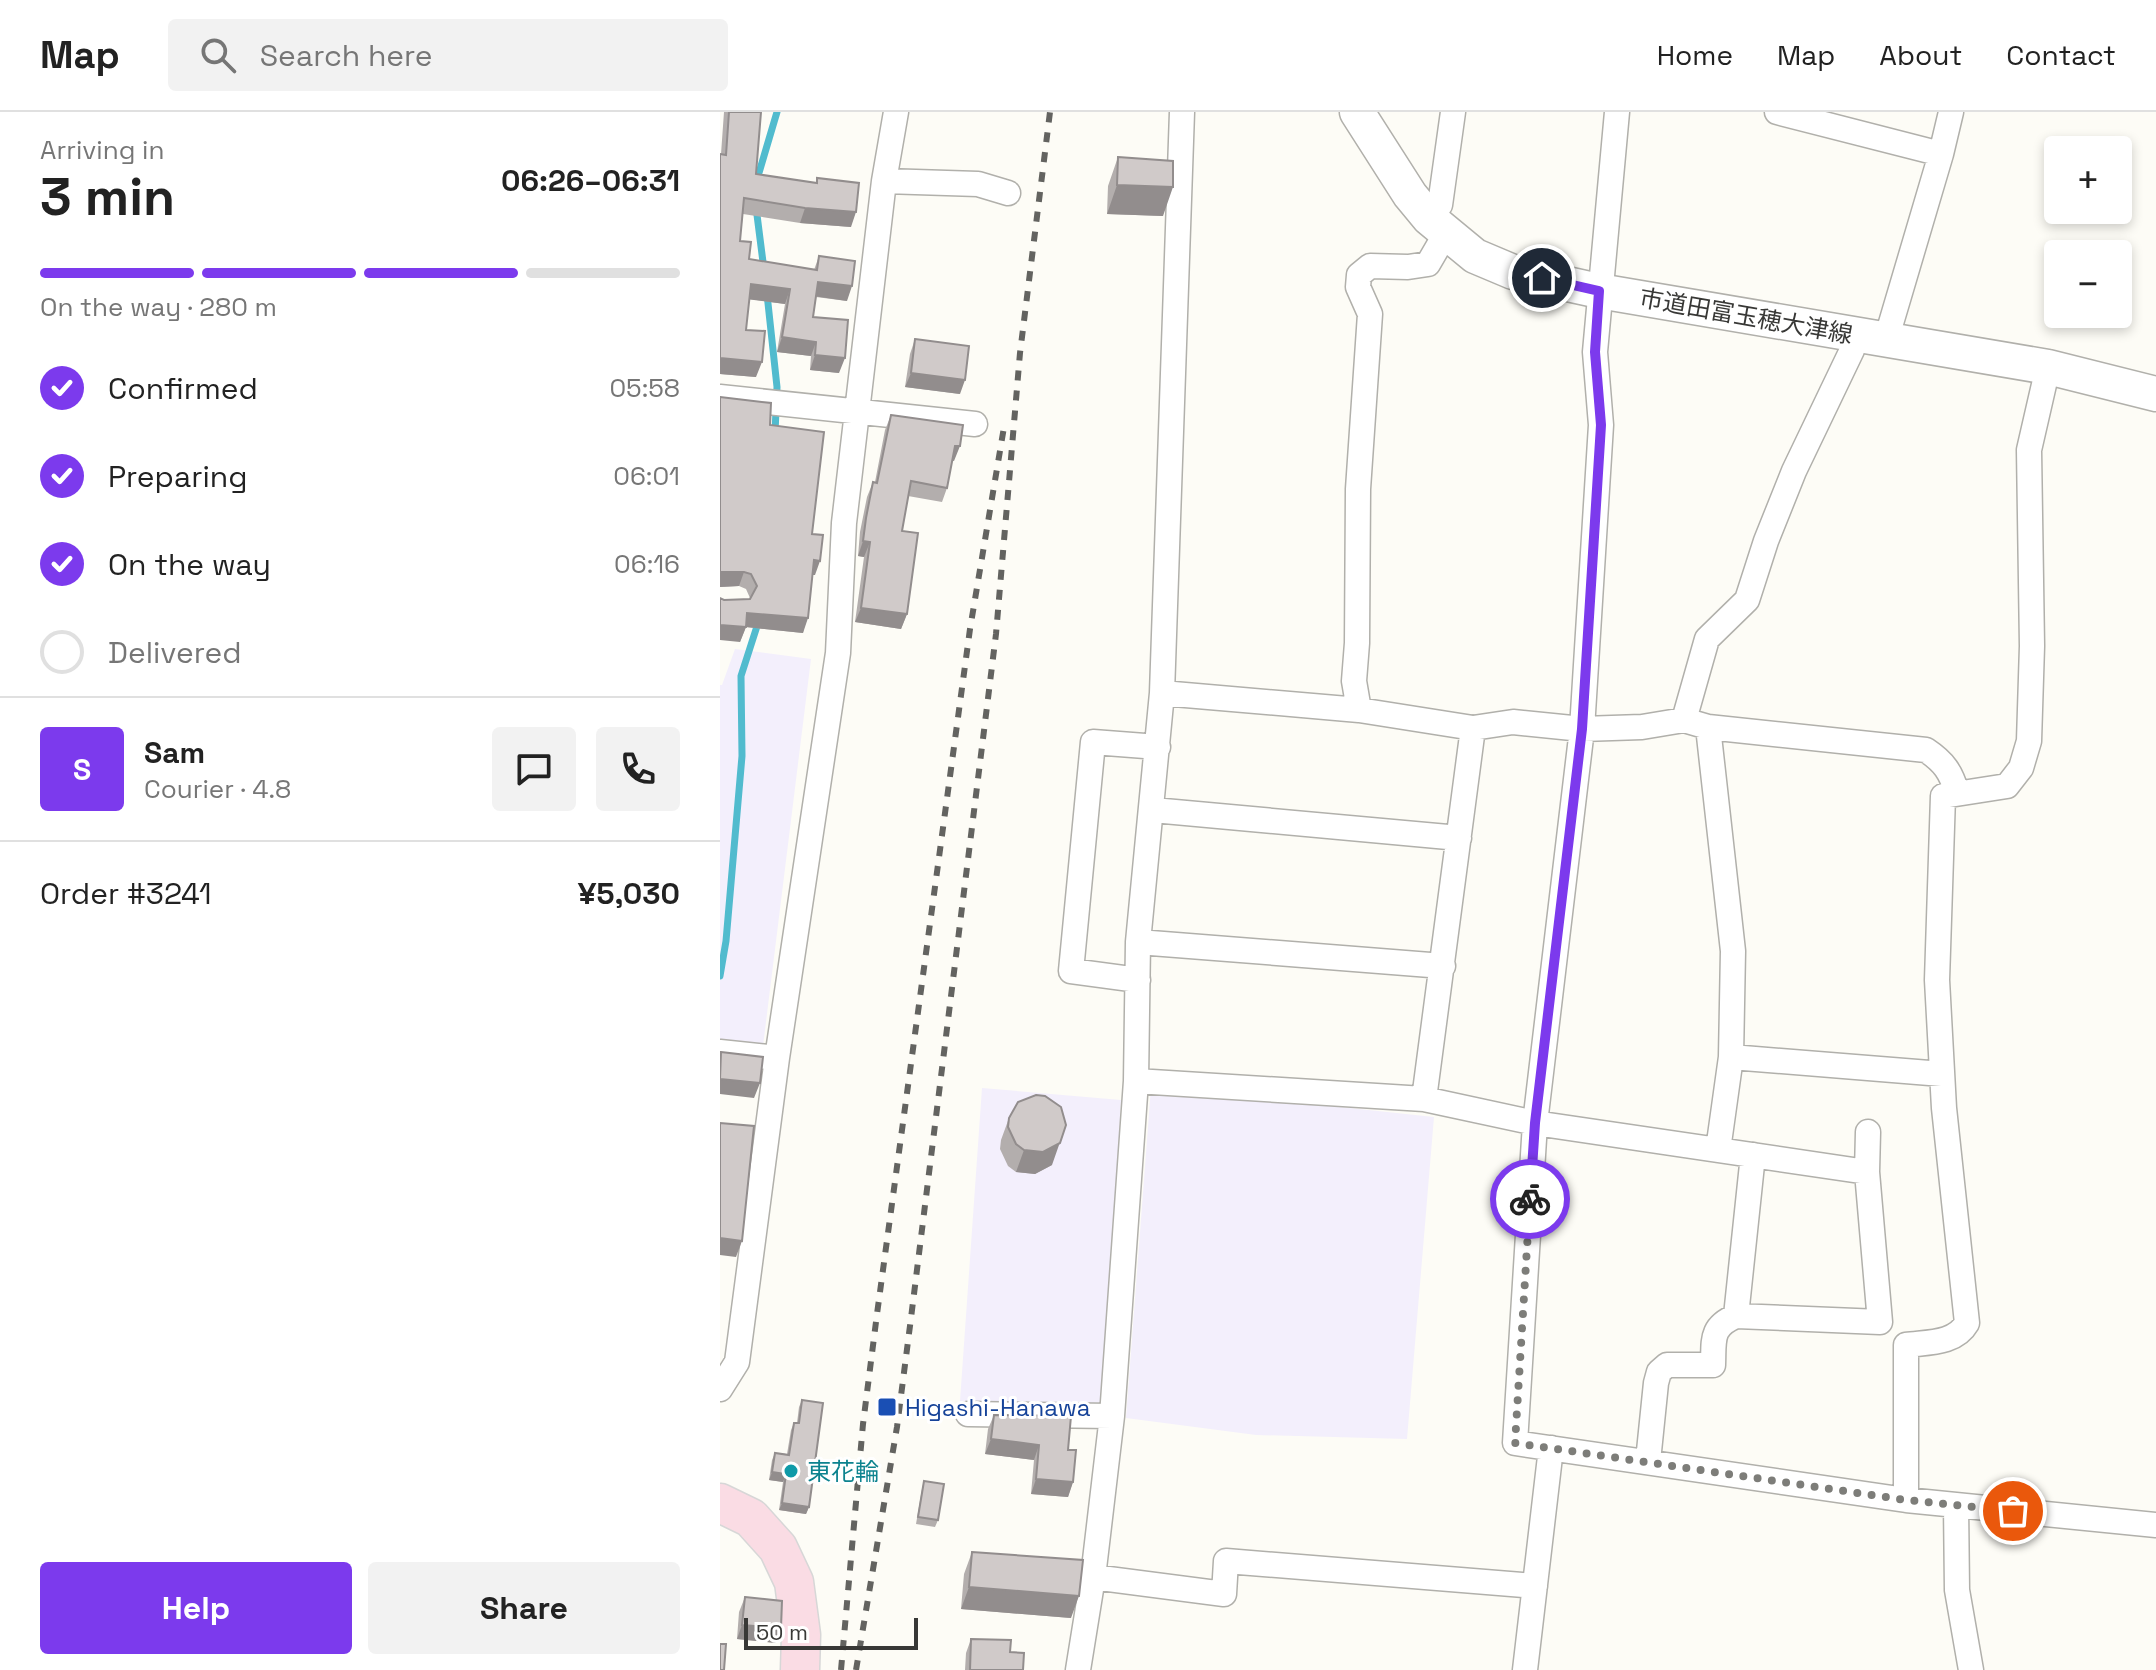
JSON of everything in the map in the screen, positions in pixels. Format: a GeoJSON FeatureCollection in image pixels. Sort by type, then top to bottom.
{"type":"FeatureCollection","features":[{"type":"Feature","properties":{"kind":"main road"},"geometry":{"type":"LineString","coordinates":[[720,1503],[751,1518],[778,1548],[794,1582],[801,1635],[800,1670]]}},
{"type":"Feature","properties":{"kind":"street"},"geometry":{"type":"LineString","coordinates":[[720,1389],[737,1362],[777,1058],[838,653],[844,523],[884,181],[896,112]]}},
{"type":"Feature","properties":{"kind":"street"},"geometry":{"type":"LineString","coordinates":[[1078,1670],[1093,1577],[1112,1416],[1136,1081],[1138,942],[1162,693],[1182,112]]}},
{"type":"Feature","properties":{"kind":"street","name":"市道田富玉穂大津線"},"geometry":{"type":"LineString","coordinates":[[1357,112],[1410,195],[1437,226],[1475,256],[1513,272],[1599,291],[2048,367],[2156,394]]}},
{"type":"Feature","properties":{"kind":"street"},"geometry":{"type":"LineString","coordinates":[[1359,710],[1354,681],[1358,489],[1370,314],[1358,287],[1359,275],[1370,266],[1428,264],[1437,226],[1453,112]]}},
{"type":"Feature","properties":{"kind":"street"},"geometry":{"type":"LineString","coordinates":[[1617,112],[1595,352],[1601,425],[1582,729],[1535,1123],[1515,1443],[1906,1500],[2156,1525]]}},
{"type":"Feature","properties":{"kind":"street"},"geometry":{"type":"LineString","coordinates":[[1777,112],[1941,154]]}},
{"type":"Feature","properties":{"kind":"street"},"geometry":{"type":"LineString","coordinates":[[1684,720],[1707,639],[1747,600],[1794,471],[1852,350],[1871,337],[1941,154],[1951,112]]}},
{"type":"Feature","properties":{"kind":"street"},"geometry":{"type":"LineString","coordinates":[[884,181],[978,184],[1008,193]]}},
{"type":"Feature","properties":{"kind":"street"},"geometry":{"type":"LineString","coordinates":[[1906,1500],[1906,1345],[1947,1340],[1961,1334],[1967,1323],[1942,1074],[1937,980],[1943,796],[2007,786],[2021,768],[2029,741],[2032,646],[2029,450],[2048,367]]}},
{"type":"Feature","properties":{"kind":"street"},"geometry":{"type":"LineString","coordinates":[[720,397],[975,424]]}},
{"type":"Feature","properties":{"kind":"street"},"geometry":{"type":"LineString","coordinates":[[1162,693],[1359,710],[1473,728],[1513,722],[1582,729],[1642,727],[1684,720],[1708,727],[1926,750],[1944,763],[1957,793]]}},
{"type":"Feature","properties":{"kind":"street"},"geometry":{"type":"LineString","coordinates":[[1708,727],[1733,951],[1731,1057],[1718,1150]]}},
{"type":"Feature","properties":{"kind":"street"},"geometry":{"type":"LineString","coordinates":[[1424,1099],[1473,728]]}},
{"type":"Feature","properties":{"kind":"street"},"geometry":{"type":"LineString","coordinates":[[1138,980],[1071,971],[1093,742],[1158,747]]}},
{"type":"Feature","properties":{"kind":"street"},"geometry":{"type":"LineString","coordinates":[[1153,810],[1459,838]]}},
{"type":"Feature","properties":{"kind":"street"},"geometry":{"type":"LineString","coordinates":[[1138,942],[1443,966]]}},
{"type":"Feature","properties":{"kind":"street"},"geometry":{"type":"LineString","coordinates":[[720,1052],[777,1058]]}},
{"type":"Feature","properties":{"kind":"street"},"geometry":{"type":"LineString","coordinates":[[1731,1057],[1942,1074]]}},
{"type":"Feature","properties":{"kind":"street"},"geometry":{"type":"LineString","coordinates":[[1136,1081],[1424,1099],[1535,1123],[1867,1172]]}},
{"type":"Feature","properties":{"kind":"street"},"geometry":{"type":"LineString","coordinates":[[1648,1461],[1659,1372],[1667,1365],[1713,1365],[1714,1332],[1723,1322],[1736,1316],[1880,1322],[1867,1172],[1868,1132]]}},
{"type":"Feature","properties":{"kind":"street"},"geometry":{"type":"LineString","coordinates":[[1736,1316],[1753,1155]]}},
{"type":"Feature","properties":{"kind":"street"},"geometry":{"type":"LineString","coordinates":[[968,1414],[1112,1416]]}},
{"type":"Feature","properties":{"kind":"street"},"geometry":{"type":"LineString","coordinates":[[1525,1670],[1551,1448]]}},
{"type":"Feature","properties":{"kind":"street"},"geometry":{"type":"LineString","coordinates":[[1956,1505],[1957,1590],[1971,1670]]}},
{"type":"Feature","properties":{"kind":"street"},"geometry":{"type":"LineString","coordinates":[[1093,1577],[1224,1594],[1226,1561],[1535,1586]]}},
{"type":"Feature","properties":{"kind":"shaded area"},"geometry":{"type":"Polygon","coordinates":[[[735,649],[811,659],[763,1046],[720,1042],[720,685],[735,649]]]}},
{"type":"Feature","properties":{"kind":"shaded area"},"geometry":{"type":"Polygon","coordinates":[[[1151,1087],[1434,1117],[1407,1439],[1256,1435],[1126,1418],[1151,1087]]]}},
{"type":"Feature","properties":{"kind":"shaded area"},"geometry":{"type":"Polygon","coordinates":[[[982,1088],[1121,1100],[1105,1406],[960,1401],[982,1088]]]}},
{"type":"Feature","properties":{"kind":"building"},"geometry":{"type":"Polygon","coordinates":[[[729,112],[761,112],[756,174],[817,183],[817,178],[859,183],[856,212],[744,198],[740,241],[751,242],[749,259],[817,270],[819,256],[855,261],[852,286],[818,282],[813,317],[848,320],[845,358],[815,355],[816,342],[782,337],[790,289],[751,284],[746,330],[765,331],[762,362],[720,358],[720,154],[726,155],[729,112]]]}},
{"type":"Feature","properties":{"kind":"building"},"geometry":{"type":"Polygon","coordinates":[[[1118,157],[1173,161],[1173,187],[1117,185],[1118,157]]]}},
{"type":"Feature","properties":{"kind":"building"},"geometry":{"type":"Polygon","coordinates":[[[915,339],[969,346],[965,380],[911,373],[915,339]]]}},
{"type":"Feature","properties":{"kind":"building"},"geometry":{"type":"Polygon","coordinates":[[[720,397],[771,403],[770,425],[824,432],[812,534],[823,535],[820,561],[814,560],[808,618],[747,613],[746,627],[720,625],[720,598],[750,599],[757,586],[751,574],[720,572],[720,397]]]}},
{"type":"Feature","properties":{"kind":"building"},"geometry":{"type":"Polygon","coordinates":[[[891,415],[963,425],[960,446],[955,446],[947,488],[911,481],[902,531],[918,533],[907,614],[861,608],[870,542],[863,541],[866,518],[873,482],[877,483],[891,415]]]}},
{"type":"Feature","properties":{"kind":"building"},"geometry":{"type":"Polygon","coordinates":[[[721,1052],[763,1057],[760,1083],[720,1079],[721,1052]]]}},
{"type":"Feature","properties":{"kind":"building"},"geometry":{"type":"Polygon","coordinates":[[[1036,1095],[1045,1096],[1061,1107],[1066,1125],[1060,1143],[1043,1152],[1024,1150],[1016,1144],[1008,1127],[1009,1118],[1018,1102],[1036,1095]]]}},
{"type":"Feature","properties":{"kind":"building"},"geometry":{"type":"Polygon","coordinates":[[[720,1123],[754,1126],[742,1241],[720,1238],[720,1123]]]}},
{"type":"Feature","properties":{"kind":"building","name":"東花輪"},"geometry":{"type":"Polygon","coordinates":[[[802,1400],[823,1403],[809,1507],[782,1503],[786,1474],[772,1472],[775,1453],[789,1455],[794,1423],[799,1423],[802,1400]]]}},
{"type":"Feature","properties":{"kind":"building"},"geometry":{"type":"Polygon","coordinates":[[[994,1415],[1071,1416],[1068,1450],[1076,1450],[1073,1482],[1036,1479],[1039,1445],[991,1439],[994,1415]]]}},
{"type":"Feature","properties":{"kind":"building"},"geometry":{"type":"Polygon","coordinates":[[[924,1481],[944,1484],[938,1520],[918,1517],[924,1481]]]}},
{"type":"Feature","properties":{"kind":"building"},"geometry":{"type":"Polygon","coordinates":[[[972,1552],[1083,1560],[1079,1596],[969,1587],[972,1552]]]}},
{"type":"Feature","properties":{"kind":"building"},"geometry":{"type":"Polygon","coordinates":[[[745,1597],[782,1601],[781,1628],[742,1625],[745,1597]]]}},
{"type":"Feature","properties":{"kind":"building"},"geometry":{"type":"Polygon","coordinates":[[[971,1639],[1011,1640],[1010,1652],[1024,1653],[1023,1670],[970,1670],[971,1639]]]}},
{"type":"Feature","properties":{"kind":"building"},"geometry":{"type":"Polygon","coordinates":[[[720,1644],[726,1644],[724,1670],[720,1670],[720,1644]]]}},
{"type":"Feature","properties":{"kind":"waterway"},"geometry":{"type":"LineString","coordinates":[[756,183],[777,112]]}},
{"type":"Feature","properties":{"kind":"waterway"},"geometry":{"type":"LineString","coordinates":[[756,207],[764,270]]}},
{"type":"Feature","properties":{"kind":"waterway"},"geometry":{"type":"LineString","coordinates":[[767,294],[777,387],[775,433]]}},
{"type":"Feature","properties":{"kind":"waterway"},"geometry":{"type":"LineString","coordinates":[[720,976],[726,941],[742,756],[741,676],[759,620]]}},
{"type":"Feature","properties":{"kind":"railway"},"geometry":{"type":"LineString","coordinates":[[856,1670],[897,1427],[911,1318],[996,634],[1020,353],[1050,112]]}},
{"type":"Feature","properties":{"kind":"railway"},"geometry":{"type":"LineString","coordinates":[[841,1670],[863,1424],[877,1314],[970,629],[1004,427]]}},
{"type":"Feature","properties":{"kind":"way so far"},"geometry":{"type":"LineString","coordinates":[[1530,1199],[1515,1443],[1906,1500],[2013,1511]]}},
{"type":"Feature","properties":{"kind":"place","name":"Higashi-Hanawa"},"geometry":{"type":"Point","coordinates":[887,1407]}},
{"type":"Feature","properties":{"kind":"place","name":"東花輪"},"geometry":{"type":"Point","coordinates":[791,1471]}},
{"type":"Feature","properties":{"kind":"route"},"geometry":{"type":"LineString","coordinates":[[1530,1199],[1535,1123],[1582,729],[1601,425],[1595,352],[1599,291],[1542,278]]}}]}
